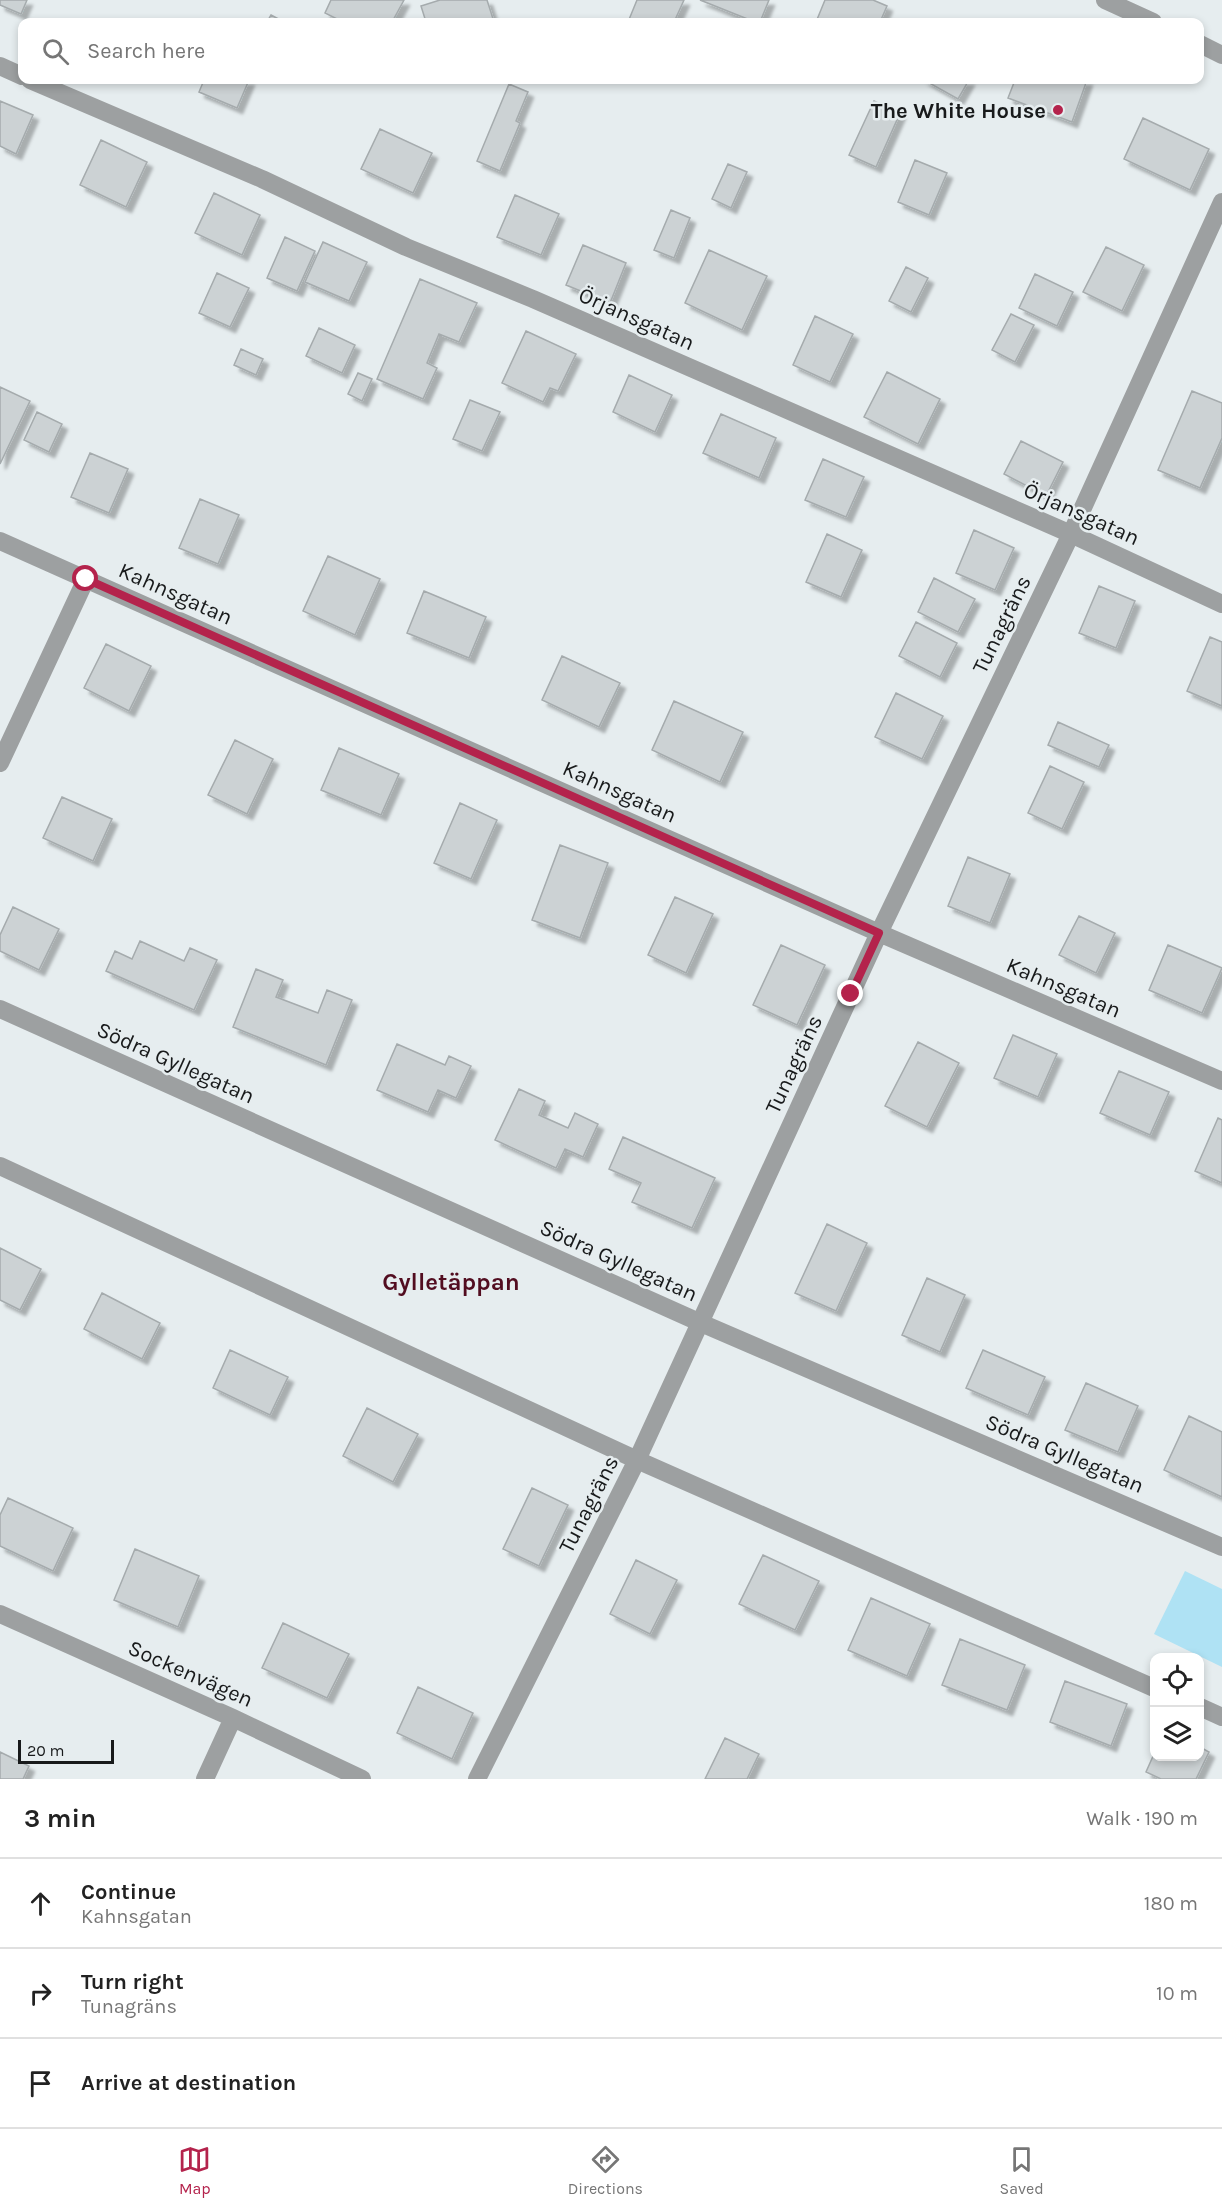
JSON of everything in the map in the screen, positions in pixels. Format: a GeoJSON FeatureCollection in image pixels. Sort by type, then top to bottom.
{"type":"FeatureCollection","features":[{"type":"Feature","properties":{"kind":"street"},"geometry":{"type":"LineString","coordinates":[[1105,0],[1144,18]]}},
{"type":"Feature","properties":{"kind":"street"},"geometry":{"type":"LineString","coordinates":[[1204,46],[1222,55]]}},
{"type":"Feature","properties":{"kind":"street"},"geometry":{"type":"LineString","coordinates":[[0,66],[18,74]]}},
{"type":"Feature","properties":{"kind":"street","name":"Örjansgatan"},"geometry":{"type":"LineString","coordinates":[[39,84],[262,179],[406,247],[532,298],[1071,534],[1222,604]]}},
{"type":"Feature","properties":{"kind":"street","name":"Tunagräns"},"geometry":{"type":"LineString","coordinates":[[477,1779],[637,1460],[879,933],[1071,534],[1222,202]]}},
{"type":"Feature","properties":{"kind":"street","name":"Kahnsgatan"},"geometry":{"type":"LineString","coordinates":[[0,541],[879,933],[1222,1081]]}},
{"type":"Feature","properties":{"kind":"street"},"geometry":{"type":"LineString","coordinates":[[0,763],[86,579]]}},
{"type":"Feature","properties":{"kind":"street","name":"Södra Gyllegatan"},"geometry":{"type":"LineString","coordinates":[[0,1009],[701,1323],[1222,1547]]}},
{"type":"Feature","properties":{"kind":"street"},"geometry":{"type":"LineString","coordinates":[[0,1166],[637,1460],[1150,1686]]}},
{"type":"Feature","properties":{"kind":"street","name":"Sockenvägen"},"geometry":{"type":"LineString","coordinates":[[0,1614],[233,1718],[362,1779]]}},
{"type":"Feature","properties":{"kind":"street"},"geometry":{"type":"LineString","coordinates":[[1204,1709],[1222,1717]]}},
{"type":"Feature","properties":{"kind":"street"},"geometry":{"type":"LineString","coordinates":[[205,1779],[233,1718]]}},
{"type":"Feature","properties":{"kind":"shaded area"},"geometry":{"type":"Polygon","coordinates":[[[1185,1571],[1222,1589],[1222,1667],[1204,1658],[1204,1653],[1193,1653],[1154,1634],[1185,1571]]]}},
{"type":"Feature","properties":{"kind":"building"},"geometry":{"type":"Polygon","coordinates":[[[0,0],[27,0],[21,14],[0,5],[0,0]]]}},
{"type":"Feature","properties":{"kind":"building"},"geometry":{"type":"Polygon","coordinates":[[[331,0],[404,0],[394,18],[335,18],[325,13],[331,0]]]}},
{"type":"Feature","properties":{"kind":"building"},"geometry":{"type":"Polygon","coordinates":[[[440,0],[487,0],[493,18],[425,18],[421,6],[440,0]]]}},
{"type":"Feature","properties":{"kind":"building"},"geometry":{"type":"Polygon","coordinates":[[[637,0],[684,0],[676,18],[630,18],[637,0]]]}},
{"type":"Feature","properties":{"kind":"building"},"geometry":{"type":"Polygon","coordinates":[[[700,0],[769,0],[762,18],[745,18],[700,0]]]}},
{"type":"Feature","properties":{"kind":"building"},"geometry":{"type":"Polygon","coordinates":[[[825,0],[873,0],[887,6],[882,18],[818,18],[825,0]]]}},
{"type":"Feature","properties":{"kind":"building"},"geometry":{"type":"Polygon","coordinates":[[[202,84],[247,84],[237,108],[199,92],[202,84]]]}},
{"type":"Feature","properties":{"kind":"building"},"geometry":{"type":"Polygon","coordinates":[[[509,84],[528,92],[516,121],[520,123],[500,171],[477,161],[509,84]]]}},
{"type":"Feature","properties":{"kind":"building"},"geometry":{"type":"Polygon","coordinates":[[[931,84],[967,84],[958,99],[931,84]]]}},
{"type":"Feature","properties":{"kind":"building","name":"The White House"},"geometry":{"type":"Polygon","coordinates":[[[1013,84],[1086,84],[1072,122],[1008,98],[1013,84]]]}},
{"type":"Feature","properties":{"kind":"building"},"geometry":{"type":"Polygon","coordinates":[[[0,101],[33,115],[16,154],[0,146],[0,101]]]}},
{"type":"Feature","properties":{"kind":"building"},"geometry":{"type":"Polygon","coordinates":[[[874,101],[900,113],[876,167],[849,155],[874,101]]]}},
{"type":"Feature","properties":{"kind":"building"},"geometry":{"type":"Polygon","coordinates":[[[1143,118],[1209,149],[1190,190],[1124,159],[1143,118]]]}},
{"type":"Feature","properties":{"kind":"building"},"geometry":{"type":"Polygon","coordinates":[[[380,129],[432,153],[413,193],[361,169],[380,129]]]}},
{"type":"Feature","properties":{"kind":"building"},"geometry":{"type":"Polygon","coordinates":[[[101,140],[147,162],[126,207],[80,185],[101,140]]]}},
{"type":"Feature","properties":{"kind":"building"},"geometry":{"type":"Polygon","coordinates":[[[915,160],[947,173],[929,215],[898,202],[915,160]]]}},
{"type":"Feature","properties":{"kind":"building"},"geometry":{"type":"Polygon","coordinates":[[[728,164],[747,172],[731,208],[712,199],[728,164]]]}},
{"type":"Feature","properties":{"kind":"building"},"geometry":{"type":"Polygon","coordinates":[[[214,193],[260,215],[242,255],[195,233],[214,193]]]}},
{"type":"Feature","properties":{"kind":"building"},"geometry":{"type":"Polygon","coordinates":[[[515,195],[559,214],[541,255],[497,237],[515,195]]]}},
{"type":"Feature","properties":{"kind":"building"},"geometry":{"type":"Polygon","coordinates":[[[671,210],[690,218],[674,258],[654,250],[671,210]]]}},
{"type":"Feature","properties":{"kind":"building"},"geometry":{"type":"Polygon","coordinates":[[[285,237],[315,251],[297,291],[267,278],[285,237]]]}},
{"type":"Feature","properties":{"kind":"building"},"geometry":{"type":"Polygon","coordinates":[[[323,242],[367,262],[349,301],[305,282],[323,242]]]}},
{"type":"Feature","properties":{"kind":"building"},"geometry":{"type":"Polygon","coordinates":[[[583,245],[626,263],[610,303],[566,285],[583,245]]]}},
{"type":"Feature","properties":{"kind":"building"},"geometry":{"type":"Polygon","coordinates":[[[1106,247],[1144,265],[1122,311],[1083,292],[1106,247]]]}},
{"type":"Feature","properties":{"kind":"building"},"geometry":{"type":"Polygon","coordinates":[[[709,250],[767,276],[742,330],[685,303],[709,250]]]}},
{"type":"Feature","properties":{"kind":"building"},"geometry":{"type":"Polygon","coordinates":[[[906,267],[928,278],[911,312],[889,301],[906,267]]]}},
{"type":"Feature","properties":{"kind":"building"},"geometry":{"type":"Polygon","coordinates":[[[217,273],[249,288],[230,327],[199,313],[217,273]]]}},
{"type":"Feature","properties":{"kind":"building"},"geometry":{"type":"Polygon","coordinates":[[[1035,274],[1073,292],[1057,326],[1019,308],[1035,274]]]}},
{"type":"Feature","properties":{"kind":"building"},"geometry":{"type":"Polygon","coordinates":[[[420,279],[477,303],[459,342],[439,334],[427,363],[437,368],[423,399],[377,379],[420,279]]]}},
{"type":"Feature","properties":{"kind":"building"},"geometry":{"type":"Polygon","coordinates":[[[1011,314],[1034,325],[1015,362],[992,350],[1011,314]]]}},
{"type":"Feature","properties":{"kind":"building"},"geometry":{"type":"Polygon","coordinates":[[[815,316],[853,334],[830,382],[793,365],[815,316]]]}},
{"type":"Feature","properties":{"kind":"building"},"geometry":{"type":"Polygon","coordinates":[[[319,328],[355,345],[342,373],[306,356],[319,328]]]}},
{"type":"Feature","properties":{"kind":"building"},"geometry":{"type":"Polygon","coordinates":[[[526,331],[576,354],[558,391],[550,388],[543,402],[502,383],[526,331]]]}},
{"type":"Feature","properties":{"kind":"building"},"geometry":{"type":"Polygon","coordinates":[[[241,349],[263,359],[256,375],[234,365],[241,349]]]}},
{"type":"Feature","properties":{"kind":"building"},"geometry":{"type":"Polygon","coordinates":[[[887,372],[940,399],[918,444],[864,417],[887,372]]]}},
{"type":"Feature","properties":{"kind":"building"},"geometry":{"type":"Polygon","coordinates":[[[358,373],[372,379],[362,401],[348,394],[358,373]]]}},
{"type":"Feature","properties":{"kind":"building"},"geometry":{"type":"Polygon","coordinates":[[[629,375],[672,395],[655,432],[613,412],[629,375]]]}},
{"type":"Feature","properties":{"kind":"building"},"geometry":{"type":"Polygon","coordinates":[[[0,387],[30,401],[0,464],[0,387]]]}},
{"type":"Feature","properties":{"kind":"building"},"geometry":{"type":"Polygon","coordinates":[[[1192,391],[1222,403],[1222,438],[1200,488],[1158,470],[1192,391]]]}},
{"type":"Feature","properties":{"kind":"building"},"geometry":{"type":"Polygon","coordinates":[[[470,400],[500,412],[482,451],[453,439],[470,400]]]}},
{"type":"Feature","properties":{"kind":"building"},"geometry":{"type":"Polygon","coordinates":[[[37,412],[62,424],[49,452],[24,440],[37,412]]]}},
{"type":"Feature","properties":{"kind":"building"},"geometry":{"type":"Polygon","coordinates":[[[721,414],[776,438],[759,478],[703,453],[721,414]]]}},
{"type":"Feature","properties":{"kind":"building"},"geometry":{"type":"Polygon","coordinates":[[[1021,441],[1063,462],[1046,496],[1004,474],[1021,441]]]}},
{"type":"Feature","properties":{"kind":"building"},"geometry":{"type":"Polygon","coordinates":[[[90,453],[128,469],[109,513],[71,497],[90,453]]]}},
{"type":"Feature","properties":{"kind":"building"},"geometry":{"type":"Polygon","coordinates":[[[823,459],[864,477],[846,517],[805,500],[823,459]]]}},
{"type":"Feature","properties":{"kind":"building"},"geometry":{"type":"Polygon","coordinates":[[[200,499],[239,515],[218,564],[179,548],[200,499]]]}},
{"type":"Feature","properties":{"kind":"building"},"geometry":{"type":"Polygon","coordinates":[[[974,530],[1014,548],[995,590],[956,573],[974,530]]]}},
{"type":"Feature","properties":{"kind":"building"},"geometry":{"type":"Polygon","coordinates":[[[827,534],[862,550],[841,597],[806,582],[827,534]]]}},
{"type":"Feature","properties":{"kind":"building"},"geometry":{"type":"Polygon","coordinates":[[[328,556],[380,579],[355,635],[303,611],[328,556]]]}},
{"type":"Feature","properties":{"kind":"building"},"geometry":{"type":"Polygon","coordinates":[[[934,578],[975,599],[958,632],[918,612],[934,578]]]}},
{"type":"Feature","properties":{"kind":"building"},"geometry":{"type":"Polygon","coordinates":[[[1099,586],[1135,601],[1116,648],[1079,633],[1099,586]]]}},
{"type":"Feature","properties":{"kind":"building"},"geometry":{"type":"Polygon","coordinates":[[[424,591],[486,617],[469,658],[407,633],[424,591]]]}},
{"type":"Feature","properties":{"kind":"building"},"geometry":{"type":"Polygon","coordinates":[[[916,622],[957,643],[940,677],[899,656],[916,622]]]}},
{"type":"Feature","properties":{"kind":"building"},"geometry":{"type":"Polygon","coordinates":[[[1210,637],[1222,642],[1222,706],[1187,691],[1210,637]]]}},
{"type":"Feature","properties":{"kind":"building"},"geometry":{"type":"Polygon","coordinates":[[[106,644],[151,666],[129,711],[84,688],[106,644]]]}},
{"type":"Feature","properties":{"kind":"building"},"geometry":{"type":"Polygon","coordinates":[[[562,656],[620,683],[599,727],[542,700],[562,656]]]}},
{"type":"Feature","properties":{"kind":"building"},"geometry":{"type":"Polygon","coordinates":[[[896,693],[943,716],[922,759],[875,737],[896,693]]]}},
{"type":"Feature","properties":{"kind":"building"},"geometry":{"type":"Polygon","coordinates":[[[674,701],[743,732],[720,782],[652,750],[674,701]]]}},
{"type":"Feature","properties":{"kind":"building"},"geometry":{"type":"Polygon","coordinates":[[[1058,722],[1109,745],[1099,767],[1048,745],[1058,722]]]}},
{"type":"Feature","properties":{"kind":"building"},"geometry":{"type":"Polygon","coordinates":[[[235,740],[273,759],[247,814],[208,795],[235,740]]]}},
{"type":"Feature","properties":{"kind":"building"},"geometry":{"type":"Polygon","coordinates":[[[339,748],[399,774],[381,815],[321,790],[339,748]]]}},
{"type":"Feature","properties":{"kind":"building"},"geometry":{"type":"Polygon","coordinates":[[[1050,766],[1084,782],[1062,829],[1028,813],[1050,766]]]}},
{"type":"Feature","properties":{"kind":"building"},"geometry":{"type":"Polygon","coordinates":[[[62,797],[112,819],[93,861],[43,838],[62,797]]]}},
{"type":"Feature","properties":{"kind":"building"},"geometry":{"type":"Polygon","coordinates":[[[460,803],[497,820],[471,879],[434,863],[460,803]]]}},
{"type":"Feature","properties":{"kind":"building"},"geometry":{"type":"Polygon","coordinates":[[[560,845],[608,863],[580,938],[532,920],[560,845]]]}},
{"type":"Feature","properties":{"kind":"building"},"geometry":{"type":"Polygon","coordinates":[[[968,857],[1010,874],[990,923],[948,906],[968,857]]]}},
{"type":"Feature","properties":{"kind":"building"},"geometry":{"type":"Polygon","coordinates":[[[675,897],[713,914],[686,973],[648,955],[675,897]]]}},
{"type":"Feature","properties":{"kind":"building"},"geometry":{"type":"Polygon","coordinates":[[[13,907],[59,929],[39,970],[0,951],[0,935],[13,907]]]}},
{"type":"Feature","properties":{"kind":"building"},"geometry":{"type":"Polygon","coordinates":[[[1079,916],[1115,933],[1096,973],[1059,955],[1079,916]]]}},
{"type":"Feature","properties":{"kind":"building"},"geometry":{"type":"Polygon","coordinates":[[[140,941],[184,961],[190,948],[217,960],[194,1010],[106,971],[115,951],[132,959],[140,941]]]}},
{"type":"Feature","properties":{"kind":"building"},"geometry":{"type":"Polygon","coordinates":[[[781,945],[825,965],[797,1025],[753,1005],[781,945]]]}},
{"type":"Feature","properties":{"kind":"building"},"geometry":{"type":"Polygon","coordinates":[[[1168,945],[1222,968],[1202,1013],[1149,990],[1168,945]]]}},
{"type":"Feature","properties":{"kind":"building"},"geometry":{"type":"Polygon","coordinates":[[[256,969],[283,980],[276,997],[318,1013],[327,990],[352,1000],[326,1065],[233,1027],[256,969]]]}},
{"type":"Feature","properties":{"kind":"building"},"geometry":{"type":"Polygon","coordinates":[[[1013,1035],[1057,1054],[1038,1097],[994,1078],[1013,1035]]]}},
{"type":"Feature","properties":{"kind":"building"},"geometry":{"type":"Polygon","coordinates":[[[918,1042],[959,1063],[927,1127],[885,1106],[918,1042]]]}},
{"type":"Feature","properties":{"kind":"building"},"geometry":{"type":"Polygon","coordinates":[[[397,1044],[445,1065],[449,1056],[471,1066],[456,1098],[438,1090],[428,1112],[377,1090],[397,1044]]]}},
{"type":"Feature","properties":{"kind":"building"},"geometry":{"type":"Polygon","coordinates":[[[1119,1071],[1169,1092],[1150,1135],[1100,1113],[1119,1071]]]}},
{"type":"Feature","properties":{"kind":"building"},"geometry":{"type":"Polygon","coordinates":[[[519,1089],[545,1101],[539,1115],[568,1128],[575,1113],[598,1124],[583,1157],[565,1149],[556,1168],[495,1140],[519,1089]]]}},
{"type":"Feature","properties":{"kind":"building"},"geometry":{"type":"Polygon","coordinates":[[[1218,1118],[1222,1120],[1222,1183],[1195,1171],[1218,1118]]]}},
{"type":"Feature","properties":{"kind":"building"},"geometry":{"type":"Polygon","coordinates":[[[623,1137],[715,1178],[692,1228],[632,1202],[641,1183],[609,1169],[623,1137]]]}},
{"type":"Feature","properties":{"kind":"building"},"geometry":{"type":"Polygon","coordinates":[[[827,1224],[867,1243],[836,1311],[795,1293],[827,1224]]]}},
{"type":"Feature","properties":{"kind":"building"},"geometry":{"type":"Polygon","coordinates":[[[0,1248],[41,1269],[20,1310],[0,1300],[0,1248]]]}},
{"type":"Feature","properties":{"kind":"building"},"geometry":{"type":"Polygon","coordinates":[[[927,1278],[965,1295],[940,1352],[902,1335],[927,1278]]]}},
{"type":"Feature","properties":{"kind":"building"},"geometry":{"type":"Polygon","coordinates":[[[102,1293],[160,1323],[142,1359],[84,1329],[102,1293]]]}},
{"type":"Feature","properties":{"kind":"building"},"geometry":{"type":"Polygon","coordinates":[[[230,1350],[288,1377],[270,1415],[213,1388],[230,1350]]]}},
{"type":"Feature","properties":{"kind":"building"},"geometry":{"type":"Polygon","coordinates":[[[983,1350],[1045,1377],[1028,1415],[966,1388],[983,1350]]]}},
{"type":"Feature","properties":{"kind":"building"},"geometry":{"type":"Polygon","coordinates":[[[1086,1383],[1138,1406],[1118,1452],[1065,1430],[1086,1383]]]}},
{"type":"Feature","properties":{"kind":"building"},"geometry":{"type":"Polygon","coordinates":[[[367,1408],[418,1434],[393,1482],[343,1456],[367,1408]]]}},
{"type":"Feature","properties":{"kind":"building"},"geometry":{"type":"Polygon","coordinates":[[[1189,1416],[1222,1432],[1222,1497],[1164,1470],[1189,1416]]]}},
{"type":"Feature","properties":{"kind":"building"},"geometry":{"type":"Polygon","coordinates":[[[532,1488],[568,1505],[539,1566],[503,1549],[532,1488]]]}},
{"type":"Feature","properties":{"kind":"building"},"geometry":{"type":"Polygon","coordinates":[[[8,1498],[73,1528],[53,1571],[0,1546],[0,1515],[8,1498]]]}},
{"type":"Feature","properties":{"kind":"building"},"geometry":{"type":"Polygon","coordinates":[[[135,1549],[199,1576],[178,1627],[114,1600],[135,1549]]]}},
{"type":"Feature","properties":{"kind":"building"},"geometry":{"type":"Polygon","coordinates":[[[763,1555],[819,1581],[795,1630],[739,1604],[763,1555]]]}},
{"type":"Feature","properties":{"kind":"building"},"geometry":{"type":"Polygon","coordinates":[[[636,1560],[677,1580],[650,1634],[610,1614],[636,1560]]]}},
{"type":"Feature","properties":{"kind":"building"},"geometry":{"type":"Polygon","coordinates":[[[871,1598],[930,1624],[907,1676],[848,1650],[871,1598]]]}},
{"type":"Feature","properties":{"kind":"building"},"geometry":{"type":"Polygon","coordinates":[[[283,1623],[349,1654],[327,1698],[262,1668],[283,1623]]]}},
{"type":"Feature","properties":{"kind":"building"},"geometry":{"type":"Polygon","coordinates":[[[960,1639],[1025,1665],[1007,1710],[942,1685],[960,1639]]]}},
{"type":"Feature","properties":{"kind":"building"},"geometry":{"type":"Polygon","coordinates":[[[1065,1681],[1127,1704],[1111,1746],[1050,1722],[1065,1681]]]}},
{"type":"Feature","properties":{"kind":"building"},"geometry":{"type":"Polygon","coordinates":[[[418,1687],[473,1713],[452,1759],[397,1733],[418,1687]]]}},
{"type":"Feature","properties":{"kind":"building"},"geometry":{"type":"Polygon","coordinates":[[[725,1738],[759,1754],[747,1779],[705,1779],[725,1738]]]}},
{"type":"Feature","properties":{"kind":"building"},"geometry":{"type":"Polygon","coordinates":[[[1204,1749],[1209,1752],[1196,1779],[1161,1779],[1146,1772],[1151,1761],[1204,1761],[1204,1749]]]}},
{"type":"Feature","properties":{"kind":"building"},"geometry":{"type":"Polygon","coordinates":[[[0,1752],[29,1766],[23,1779],[0,1779],[0,1752]]]}},
{"type":"Feature","properties":{"kind":"place","name":"The White House"},"geometry":{"type":"Point","coordinates":[1058,110]}},
{"type":"Feature","properties":{"kind":"district","name":"Gylletäppan"},"geometry":{"type":"Point","coordinates":[451,1282]}},
{"type":"Feature","properties":{"kind":"route"},"geometry":{"type":"LineString","coordinates":[[86,579],[879,933],[851,994]]}}]}
